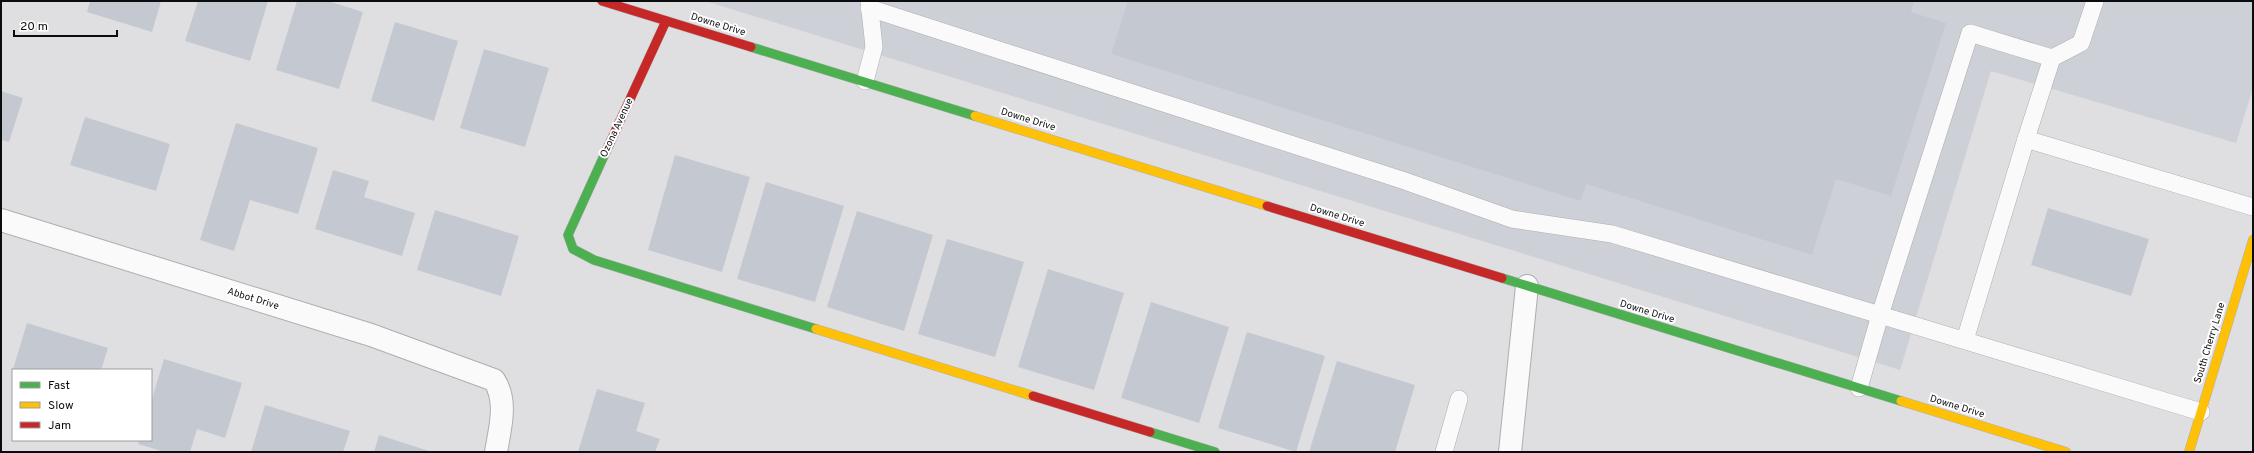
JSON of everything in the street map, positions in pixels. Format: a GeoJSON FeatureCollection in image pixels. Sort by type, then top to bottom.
{"type":"FeatureCollection","features":[{"type":"Feature","properties":{"kind":"street","name":"Downe Drive"},"geometry":{"type":"LineString","coordinates":[[602,1],[2066,452]]}},
{"type":"Feature","properties":{"kind":"street","name":"Ozona Avenue"},"geometry":{"type":"LineString","coordinates":[[666,21],[568,235],[573,249],[594,260],[1215,452]]}},
{"type":"Feature","properties":{"kind":"street","name":"Abbot Drive"},"geometry":{"type":"LineString","coordinates":[[1,220],[370,335],[494,380],[500,389],[503,413],[496,452]]}},
{"type":"Feature","properties":{"kind":"street","name":"South Cherry Lane"},"geometry":{"type":"LineString","coordinates":[[2189,452],[2253,240]]}},
{"type":"Feature","properties":{"kind":"street"},"geometry":{"type":"LineString","coordinates":[[1510,452],[1527,286]]}},
{"type":"Feature","properties":{"kind":"lane"},"geometry":{"type":"LineString","coordinates":[[1859,388],[1880,315],[1970,33],[2052,58],[2081,43],[2095,1]]}},
{"type":"Feature","properties":{"kind":"lane"},"geometry":{"type":"LineString","coordinates":[[865,82],[874,47],[869,5],[1402,180],[1512,219],[1612,234],[2201,412]]}},
{"type":"Feature","properties":{"kind":"lane"},"geometry":{"type":"LineString","coordinates":[[1965,340],[2052,58]]}},
{"type":"Feature","properties":{"kind":"lane"},"geometry":{"type":"LineString","coordinates":[[2026,139],[2253,207]]}},
{"type":"Feature","properties":{"kind":"lane"},"geometry":{"type":"LineString","coordinates":[[1444,452],[1459,399]]}},
{"type":"Feature","properties":{"kind":"shaded area"},"geometry":{"type":"Polygon","coordinates":[[[705,1],[2253,1],[2253,88],[2236,143],[1991,71],[1900,370],[705,1]]]}},
{"type":"Feature","properties":{"kind":"building"},"geometry":{"type":"Polygon","coordinates":[[[90,1],[161,1],[152,32],[87,12],[90,1]]]}},
{"type":"Feature","properties":{"kind":"building"},"geometry":{"type":"Polygon","coordinates":[[[198,1],[268,1],[250,61],[185,41],[198,1]]]}},
{"type":"Feature","properties":{"kind":"building"},"geometry":{"type":"Polygon","coordinates":[[[297,1],[328,1],[363,12],[339,89],[276,70],[297,1]]]}},
{"type":"Feature","properties":{"kind":"building"},"geometry":{"type":"Polygon","coordinates":[[[1128,1],[1914,1],[1911,12],[1946,23],[1891,196],[1836,179],[1812,255],[1586,184],[1581,201],[1111,54],[1128,1]]]}},
{"type":"Feature","properties":{"kind":"building"},"geometry":{"type":"Polygon","coordinates":[[[395,22],[458,41],[434,121],[371,101],[395,22]]]}},
{"type":"Feature","properties":{"kind":"building"},"geometry":{"type":"Polygon","coordinates":[[[484,49],[549,68],[525,147],[460,128],[484,49]]]}},
{"type":"Feature","properties":{"kind":"building"},"geometry":{"type":"Polygon","coordinates":[[[1,91],[23,98],[9,142],[1,140],[1,91]]]}},
{"type":"Feature","properties":{"kind":"building"},"geometry":{"type":"Polygon","coordinates":[[[85,117],[170,144],[156,191],[70,165],[85,117]]]}},
{"type":"Feature","properties":{"kind":"building"},"geometry":{"type":"Polygon","coordinates":[[[236,123],[318,148],[298,214],[250,200],[234,251],[200,240],[236,123]]]}},
{"type":"Feature","properties":{"kind":"building"},"geometry":{"type":"Polygon","coordinates":[[[675,155],[750,177],[722,272],[648,250],[675,155]]]}},
{"type":"Feature","properties":{"kind":"building"},"geometry":{"type":"Polygon","coordinates":[[[333,170],[369,181],[364,197],[415,213],[402,256],[315,229],[333,170]]]}},
{"type":"Feature","properties":{"kind":"building"},"geometry":{"type":"Polygon","coordinates":[[[766,182],[844,206],[815,302],[737,279],[766,182]]]}},
{"type":"Feature","properties":{"kind":"building"},"geometry":{"type":"Polygon","coordinates":[[[2048,208],[2149,239],[2131,296],[2031,265],[2048,208]]]}},
{"type":"Feature","properties":{"kind":"building"},"geometry":{"type":"Polygon","coordinates":[[[435,210],[519,236],[501,296],[417,270],[435,210]]]}},
{"type":"Feature","properties":{"kind":"building"},"geometry":{"type":"Polygon","coordinates":[[[857,211],[933,235],[904,331],[827,307],[857,211]]]}},
{"type":"Feature","properties":{"kind":"building"},"geometry":{"type":"Polygon","coordinates":[[[947,239],[1024,262],[995,357],[918,334],[947,239]]]}},
{"type":"Feature","properties":{"kind":"building"},"geometry":{"type":"Polygon","coordinates":[[[1048,269],[1124,293],[1094,390],[1018,367],[1048,269]]]}},
{"type":"Feature","properties":{"kind":"building"},"geometry":{"type":"Polygon","coordinates":[[[1151,302],[1229,327],[1199,423],[1121,398],[1151,302]]]}},
{"type":"Feature","properties":{"kind":"building"},"geometry":{"type":"Polygon","coordinates":[[[27,323],[108,348],[101,369],[13,369],[27,323]]]}},
{"type":"Feature","properties":{"kind":"building"},"geometry":{"type":"Polygon","coordinates":[[[1247,332],[1325,356],[1296,452],[1218,428],[1247,332]]]}},
{"type":"Feature","properties":{"kind":"building"},"geometry":{"type":"Polygon","coordinates":[[[164,359],[242,383],[225,438],[197,429],[190,452],[165,452],[138,444],[139,441],[152,441],[152,399],[164,359]]]}},
{"type":"Feature","properties":{"kind":"building"},"geometry":{"type":"Polygon","coordinates":[[[1337,361],[1415,385],[1395,452],[1309,452],[1337,361]]]}},
{"type":"Feature","properties":{"kind":"building"},"geometry":{"type":"Polygon","coordinates":[[[597,389],[645,403],[636,431],[660,439],[655,452],[578,452],[597,389]]]}},
{"type":"Feature","properties":{"kind":"building"},"geometry":{"type":"Polygon","coordinates":[[[265,405],[350,431],[343,452],[251,452],[265,405]]]}},
{"type":"Feature","properties":{"kind":"building"},"geometry":{"type":"Polygon","coordinates":[[[379,435],[432,452],[374,452],[379,435]]]}},
{"type":"Feature","properties":{"kind":"traffic: fast"},"geometry":{"type":"LineString","coordinates":[[751,47],[975,116]]}},
{"type":"Feature","properties":{"kind":"traffic: fast"},"geometry":{"type":"LineString","coordinates":[[608,147],[568,235],[573,249],[594,260],[816,329]]}},
{"type":"Feature","properties":{"kind":"traffic: fast"},"geometry":{"type":"LineString","coordinates":[[1502,278],[1901,401]]}},
{"type":"Feature","properties":{"kind":"traffic: fast"},"geometry":{"type":"LineString","coordinates":[[1150,432],[1215,452]]}},
{"type":"Feature","properties":{"kind":"traffic: slow"},"geometry":{"type":"LineString","coordinates":[[975,116],[1267,206]]}},
{"type":"Feature","properties":{"kind":"traffic: slow"},"geometry":{"type":"LineString","coordinates":[[2189,452],[2253,240]]}},
{"type":"Feature","properties":{"kind":"traffic: slow"},"geometry":{"type":"LineString","coordinates":[[816,329],[1033,396]]}},
{"type":"Feature","properties":{"kind":"traffic: slow"},"geometry":{"type":"LineString","coordinates":[[1901,401],[2066,452]]}},
{"type":"Feature","properties":{"kind":"traffic: jam"},"geometry":{"type":"LineString","coordinates":[[602,1],[751,47]]}},
{"type":"Feature","properties":{"kind":"traffic: jam"},"geometry":{"type":"LineString","coordinates":[[608,147],[666,21]]}},
{"type":"Feature","properties":{"kind":"traffic: jam"},"geometry":{"type":"LineString","coordinates":[[1267,206],[1502,278]]}},
{"type":"Feature","properties":{"kind":"traffic: jam"},"geometry":{"type":"LineString","coordinates":[[1033,396],[1150,432]]}}]}
